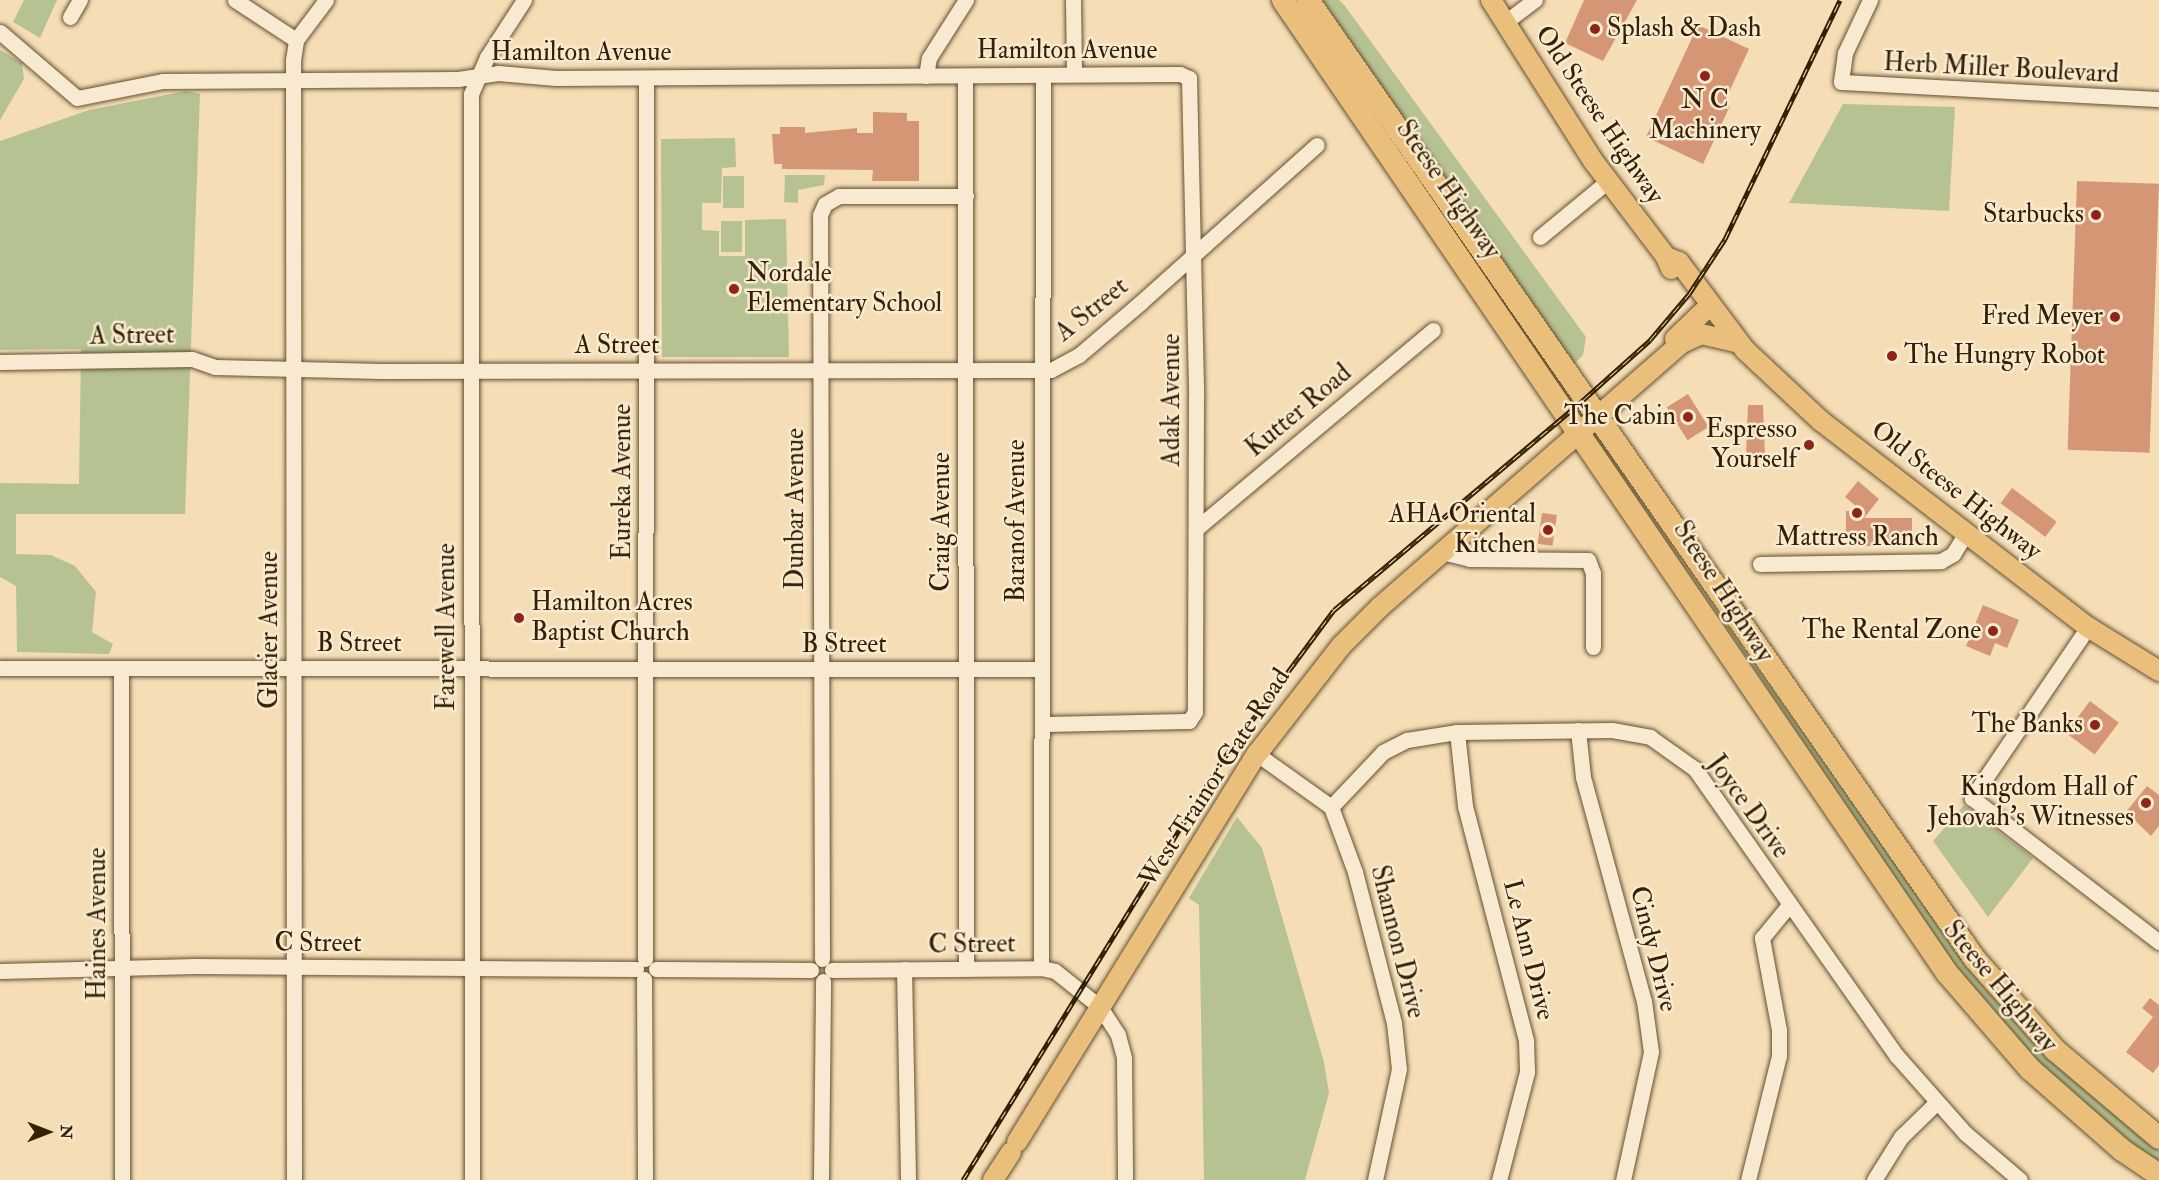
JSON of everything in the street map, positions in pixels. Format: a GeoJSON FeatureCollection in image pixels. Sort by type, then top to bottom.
{"type":"FeatureCollection","features":[{"type":"Feature","properties":{"kind":"highway","name":"Steese Highway"},"geometry":{"type":"LineString","coordinates":[[1283,0],[1974,958],[2055,1050],[2159,1138]]}},
{"type":"Feature","properties":{"kind":"highway","name":"Steese Highway"},"geometry":{"type":"LineString","coordinates":[[1308,0],[1947,973],[2030,1069],[2113,1142],[2159,1175]]}},
{"type":"Feature","properties":{"kind":"main road","name":"Old Steese Highway"},"geometry":{"type":"LineString","coordinates":[[1491,0],[1608,181],[1666,257],[1671,271],[1703,312]]}},
{"type":"Feature","properties":{"kind":"main road","name":"Old Steese Highway"},"geometry":{"type":"LineString","coordinates":[[1666,257],[1679,262],[1734,335],[1821,421],[2088,627],[2159,671]]}},
{"type":"Feature","properties":{"kind":"main road","name":"West Trainor Gate Road"},"geometry":{"type":"LineString","coordinates":[[1656,365],[1662,352],[1703,312]]}},
{"type":"Feature","properties":{"kind":"main road"},"geometry":{"type":"LineString","coordinates":[[1703,312],[1734,335]]}},
{"type":"Feature","properties":{"kind":"main road","name":"West Trainor Gate Road"},"geometry":{"type":"LineString","coordinates":[[993,1180],[1257,754],[1341,646],[1442,552],[1656,365],[1701,334],[1734,335]]}},
{"type":"Feature","properties":{"kind":"street"},"geometry":{"type":"LineString","coordinates":[[70,17],[80,0]]}},
{"type":"Feature","properties":{"kind":"street"},"geometry":{"type":"LineString","coordinates":[[235,0],[296,40],[326,0]]}},
{"type":"Feature","properties":{"kind":"street","name":"Farewell Avenue"},"geometry":{"type":"LineString","coordinates":[[472,1180],[471,94],[478,76],[524,0]]}},
{"type":"Feature","properties":{"kind":"street"},"geometry":{"type":"LineString","coordinates":[[926,76],[929,58],[966,0]]}},
{"type":"Feature","properties":{"kind":"street"},"geometry":{"type":"LineString","coordinates":[[1073,0],[1074,74]]}},
{"type":"Feature","properties":{"kind":"street"},"geometry":{"type":"LineString","coordinates":[[1504,23],[1535,0]]}},
{"type":"Feature","properties":{"kind":"street","name":"Herb Miller Boulevard"},"geometry":{"type":"LineString","coordinates":[[1870,0],[1845,53],[1841,82],[2159,99]]}},
{"type":"Feature","properties":{"kind":"street","name":"Hamilton Avenue"},"geometry":{"type":"LineString","coordinates":[[0,32],[77,98],[163,81],[293,81],[478,76],[646,78],[1074,74],[1189,78]]}},
{"type":"Feature","properties":{"kind":"street","name":"Glacier Avenue"},"geometry":{"type":"LineString","coordinates":[[294,1180],[293,81],[296,40]]}},
{"type":"Feature","properties":{"kind":"street","name":"Baranof Avenue"},"geometry":{"type":"LineString","coordinates":[[1041,968],[1043,75]]}},
{"type":"Feature","properties":{"kind":"street","name":"Craig Avenue"},"geometry":{"type":"LineString","coordinates":[[964,76],[966,969]]}},
{"type":"Feature","properties":{"kind":"street","name":"Eureka Avenue"},"geometry":{"type":"LineString","coordinates":[[645,1180],[648,371],[646,78]]}},
{"type":"Feature","properties":{"kind":"street","name":"Adak Avenue"},"geometry":{"type":"LineString","coordinates":[[1042,724],[1189,721],[1197,699],[1194,254],[1189,78]]}},
{"type":"Feature","properties":{"kind":"street","name":"A Street"},"geometry":{"type":"LineString","coordinates":[[0,362],[192,360],[215,367],[294,369],[1041,371],[1078,355],[1317,145]]}},
{"type":"Feature","properties":{"kind":"street"},"geometry":{"type":"LineString","coordinates":[[1540,237],[1608,181]]}},
{"type":"Feature","properties":{"kind":"street","name":"Dunbar Avenue"},"geometry":{"type":"LineString","coordinates":[[821,1180],[826,970],[818,669],[820,215],[825,204],[839,196],[966,196]]}},
{"type":"Feature","properties":{"kind":"street","name":"Kutter Road"},"geometry":{"type":"LineString","coordinates":[[1197,528],[1432,330]]}},
{"type":"Feature","properties":{"kind":"street"},"geometry":{"type":"LineString","coordinates":[[1760,564],[1941,561],[1953,554],[1967,532]]}},
{"type":"Feature","properties":{"kind":"street"},"geometry":{"type":"LineString","coordinates":[[1442,552],[1470,559],[1588,560],[1593,573],[1593,647]]}},
{"type":"Feature","properties":{"kind":"street"},"geometry":{"type":"LineString","coordinates":[[2088,627],[1972,798],[2159,942]]}},
{"type":"Feature","properties":{"kind":"street","name":"B Street"},"geometry":{"type":"LineString","coordinates":[[0,668],[1041,669]]}},
{"type":"Feature","properties":{"kind":"street","name":"Haines Avenue"},"geometry":{"type":"LineString","coordinates":[[121,668],[122,1180]]}},
{"type":"Feature","properties":{"kind":"street","name":"Joyce Drive"},"geometry":{"type":"LineString","coordinates":[[1331,807],[1388,749],[1407,740],[1457,732],[1578,730],[1634,733],[1670,748],[1695,769],[1896,1055],[1937,1102],[2020,1180]]}},
{"type":"Feature","properties":{"kind":"street","name":"Cindy Drive"},"geometry":{"type":"LineString","coordinates":[[1578,730],[1583,777],[1644,1001],[1651,1052],[1623,1180]]}},
{"type":"Feature","properties":{"kind":"street","name":"Le Ann Drive"},"geometry":{"type":"LineString","coordinates":[[1457,732],[1465,806],[1526,1041],[1527,1072],[1499,1180]]}},
{"type":"Feature","properties":{"kind":"street"},"geometry":{"type":"LineString","coordinates":[[1257,754],[1331,807]]}},
{"type":"Feature","properties":{"kind":"street","name":"Shannon Drive"},"geometry":{"type":"LineString","coordinates":[[1331,807],[1355,872],[1397,1049],[1393,1105],[1375,1180]]}},
{"type":"Feature","properties":{"kind":"street"},"geometry":{"type":"LineString","coordinates":[[1748,1180],[1779,1056],[1779,1030],[1762,938],[1789,905]]}},
{"type":"Feature","properties":{"kind":"street","name":"C Street"},"geometry":{"type":"LineString","coordinates":[[0,971],[293,968],[471,970],[1041,968],[1055,971],[1100,1007]]}},
{"type":"Feature","properties":{"kind":"street"},"geometry":{"type":"LineString","coordinates":[[904,969],[908,1180]]}},
{"type":"Feature","properties":{"kind":"street"},"geometry":{"type":"LineString","coordinates":[[1100,1007],[1118,1035],[1124,1058],[1125,1180]]}},
{"type":"Feature","properties":{"kind":"street"},"geometry":{"type":"LineString","coordinates":[[1874,1180],[1901,1137],[1937,1102]]}},
{"type":"Feature","properties":{"kind":"green space"},"geometry":{"type":"Polygon","coordinates":[[[24,0],[57,0],[40,38],[13,22],[24,0]]]}},
{"type":"Feature","properties":{"kind":"green space"},"geometry":{"type":"Polygon","coordinates":[[[1322,0],[1339,0],[1345,6],[1586,337],[1583,355],[1574,364],[1322,0]]]}},
{"type":"Feature","properties":{"kind":"green space"},"geometry":{"type":"Polygon","coordinates":[[[0,50],[22,63],[24,79],[0,120],[0,50]]]}},
{"type":"Feature","properties":{"kind":"green space"},"geometry":{"type":"Polygon","coordinates":[[[186,91],[200,94],[185,514],[16,514],[16,554],[51,555],[75,566],[96,592],[92,632],[113,644],[109,654],[17,652],[16,586],[0,577],[0,483],[79,484],[81,349],[0,350],[0,141],[89,110],[186,91]]]}},
{"type":"Feature","properties":{"kind":"green space"},"geometry":{"type":"Polygon","coordinates":[[[1843,104],[1955,107],[1949,211],[1789,203],[1843,104]]]}},
{"type":"Feature","properties":{"kind":"green space"},"geometry":{"type":"Polygon","coordinates":[[[735,138],[736,167],[722,168],[721,203],[702,203],[702,230],[719,231],[719,256],[745,256],[745,220],[786,219],[789,357],[662,357],[661,139],[735,138]]]}},
{"type":"Feature","properties":{"kind":"green space"},"geometry":{"type":"Polygon","coordinates":[[[785,175],[825,175],[824,185],[798,190],[798,203],[784,202],[785,175]]]}},
{"type":"Feature","properties":{"kind":"green space"},"geometry":{"type":"Polygon","coordinates":[[[723,176],[744,176],[744,208],[723,208],[723,176]]]}},
{"type":"Feature","properties":{"kind":"green space"},"geometry":{"type":"Polygon","coordinates":[[[721,221],[742,221],[742,252],[721,252],[721,221]]]}},
{"type":"Feature","properties":{"kind":"green space"},"geometry":{"type":"Polygon","coordinates":[[[1702,590],[1976,977],[2039,1049],[2159,1151],[2159,1164],[2073,1098],[1968,988],[1702,590]]]}},
{"type":"Feature","properties":{"kind":"green space"},"geometry":{"type":"Polygon","coordinates":[[[1964,805],[2033,858],[1988,917],[1933,841],[1964,805]]]}},
{"type":"Feature","properties":{"kind":"green space"},"geometry":{"type":"Polygon","coordinates":[[[1237,817],[1262,848],[1324,1062],[1329,1093],[1305,1180],[1204,1180],[1199,905],[1189,898],[1237,817]]]}},
{"type":"Feature","properties":{"kind":"building","name":"Splash & Dash"},"geometry":{"type":"Polygon","coordinates":[[[1584,0],[1637,0],[1603,61],[1565,43],[1584,0]]]}},
{"type":"Feature","properties":{"kind":"building","name":"N C Machinery"},"geometry":{"type":"Polygon","coordinates":[[[1698,25],[1749,49],[1724,103],[1730,106],[1703,164],[1646,137],[1698,25]]]}},
{"type":"Feature","properties":{"kind":"building"},"geometry":{"type":"Polygon","coordinates":[[[873,112],[907,113],[907,121],[919,121],[919,181],[872,181],[873,170],[782,169],[782,164],[774,164],[772,134],[780,134],[780,127],[805,127],[805,133],[857,128],[857,133],[873,133],[873,112]]]}},
{"type":"Feature","properties":{"kind":"building","name":"Fred Meyer"},"geometry":{"type":"Polygon","coordinates":[[[2077,181],[2159,184],[2150,453],[2068,450],[2077,181]]]}},
{"type":"Feature","properties":{"kind":"building","name":"The Cabin"},"geometry":{"type":"Polygon","coordinates":[[[1688,394],[1709,427],[1687,440],[1667,407],[1688,394]]]}},
{"type":"Feature","properties":{"kind":"building"},"geometry":{"type":"Polygon","coordinates":[[[1748,405],[1763,405],[1765,456],[1746,456],[1748,405]]]}},
{"type":"Feature","properties":{"kind":"building","name":"Mattress Ranch"},"geometry":{"type":"Polygon","coordinates":[[[1858,481],[1879,499],[1864,518],[1912,518],[1912,546],[1846,546],[1846,511],[1862,511],[1845,497],[1858,481]]]}},
{"type":"Feature","properties":{"kind":"building"},"geometry":{"type":"Polygon","coordinates":[[[2012,488],[2057,522],[2045,537],[2001,503],[2012,488]]]}},
{"type":"Feature","properties":{"kind":"building","name":"AHA Oriental Kitchen"},"geometry":{"type":"Polygon","coordinates":[[[1542,513],[1557,515],[1553,546],[1538,544],[1542,513]]]}},
{"type":"Feature","properties":{"kind":"building","name":"The Rental Zone"},"geometry":{"type":"Polygon","coordinates":[[[1983,605],[2019,620],[2007,648],[1995,643],[1990,656],[1966,646],[1983,605]]]}},
{"type":"Feature","properties":{"kind":"building","name":"The Banks"},"geometry":{"type":"Polygon","coordinates":[[[2090,701],[2119,723],[2095,755],[2066,733],[2090,701]]]}},
{"type":"Feature","properties":{"kind":"building","name":"Kingdom Hall of Jehovah's Witnesses"},"geometry":{"type":"Polygon","coordinates":[[[2147,786],[2159,795],[2159,826],[2151,836],[2126,812],[2147,786]]]}},
{"type":"Feature","properties":{"kind":"building"},"geometry":{"type":"Polygon","coordinates":[[[2150,998],[2159,1005],[2159,1065],[2153,1073],[2126,1052],[2153,1017],[2142,1008],[2150,998]]]}},
{"type":"Feature","properties":{"kind":"railway"},"geometry":{"type":"LineString","coordinates":[[963,1180],[1224,758],[1334,610],[1583,400],[1650,340],[1689,294],[1725,239],[1840,0]]}},
{"type":"Feature","properties":{"kind":"place","name":"Splash & Dash"},"geometry":{"type":"Point","coordinates":[1595,29]}},
{"type":"Feature","properties":{"kind":"place","name":"N C Machinery"},"geometry":{"type":"Point","coordinates":[1705,76]}},
{"type":"Feature","properties":{"kind":"place","name":"Starbucks"},"geometry":{"type":"Point","coordinates":[2096,215]}},
{"type":"Feature","properties":{"kind":"place","name":"Nordale Elementary School"},"geometry":{"type":"Point","coordinates":[734,289]}},
{"type":"Feature","properties":{"kind":"place","name":"Fred Meyer"},"geometry":{"type":"Point","coordinates":[2115,317]}},
{"type":"Feature","properties":{"kind":"place","name":"The Hungry Robot"},"geometry":{"type":"Point","coordinates":[1892,356]}},
{"type":"Feature","properties":{"kind":"place","name":"The Cabin"},"geometry":{"type":"Point","coordinates":[1688,417]}},
{"type":"Feature","properties":{"kind":"place","name":"Espresso Yourself"},"geometry":{"type":"Point","coordinates":[1809,445]}},
{"type":"Feature","properties":{"kind":"place","name":"Mattress Ranch"},"geometry":{"type":"Point","coordinates":[1857,513]}},
{"type":"Feature","properties":{"kind":"place","name":"AHA Oriental Kitchen"},"geometry":{"type":"Point","coordinates":[1548,530]}},
{"type":"Feature","properties":{"kind":"place","name":"Hamilton Acres Baptist Church"},"geometry":{"type":"Point","coordinates":[519,618]}},
{"type":"Feature","properties":{"kind":"place","name":"The Rental Zone"},"geometry":{"type":"Point","coordinates":[1993,631]}},
{"type":"Feature","properties":{"kind":"place","name":"The Banks"},"geometry":{"type":"Point","coordinates":[2095,725]}},
{"type":"Feature","properties":{"kind":"place","name":"Kingdom Hall of Jehovah's Witnesses"},"geometry":{"type":"Point","coordinates":[2146,803]}}]}
